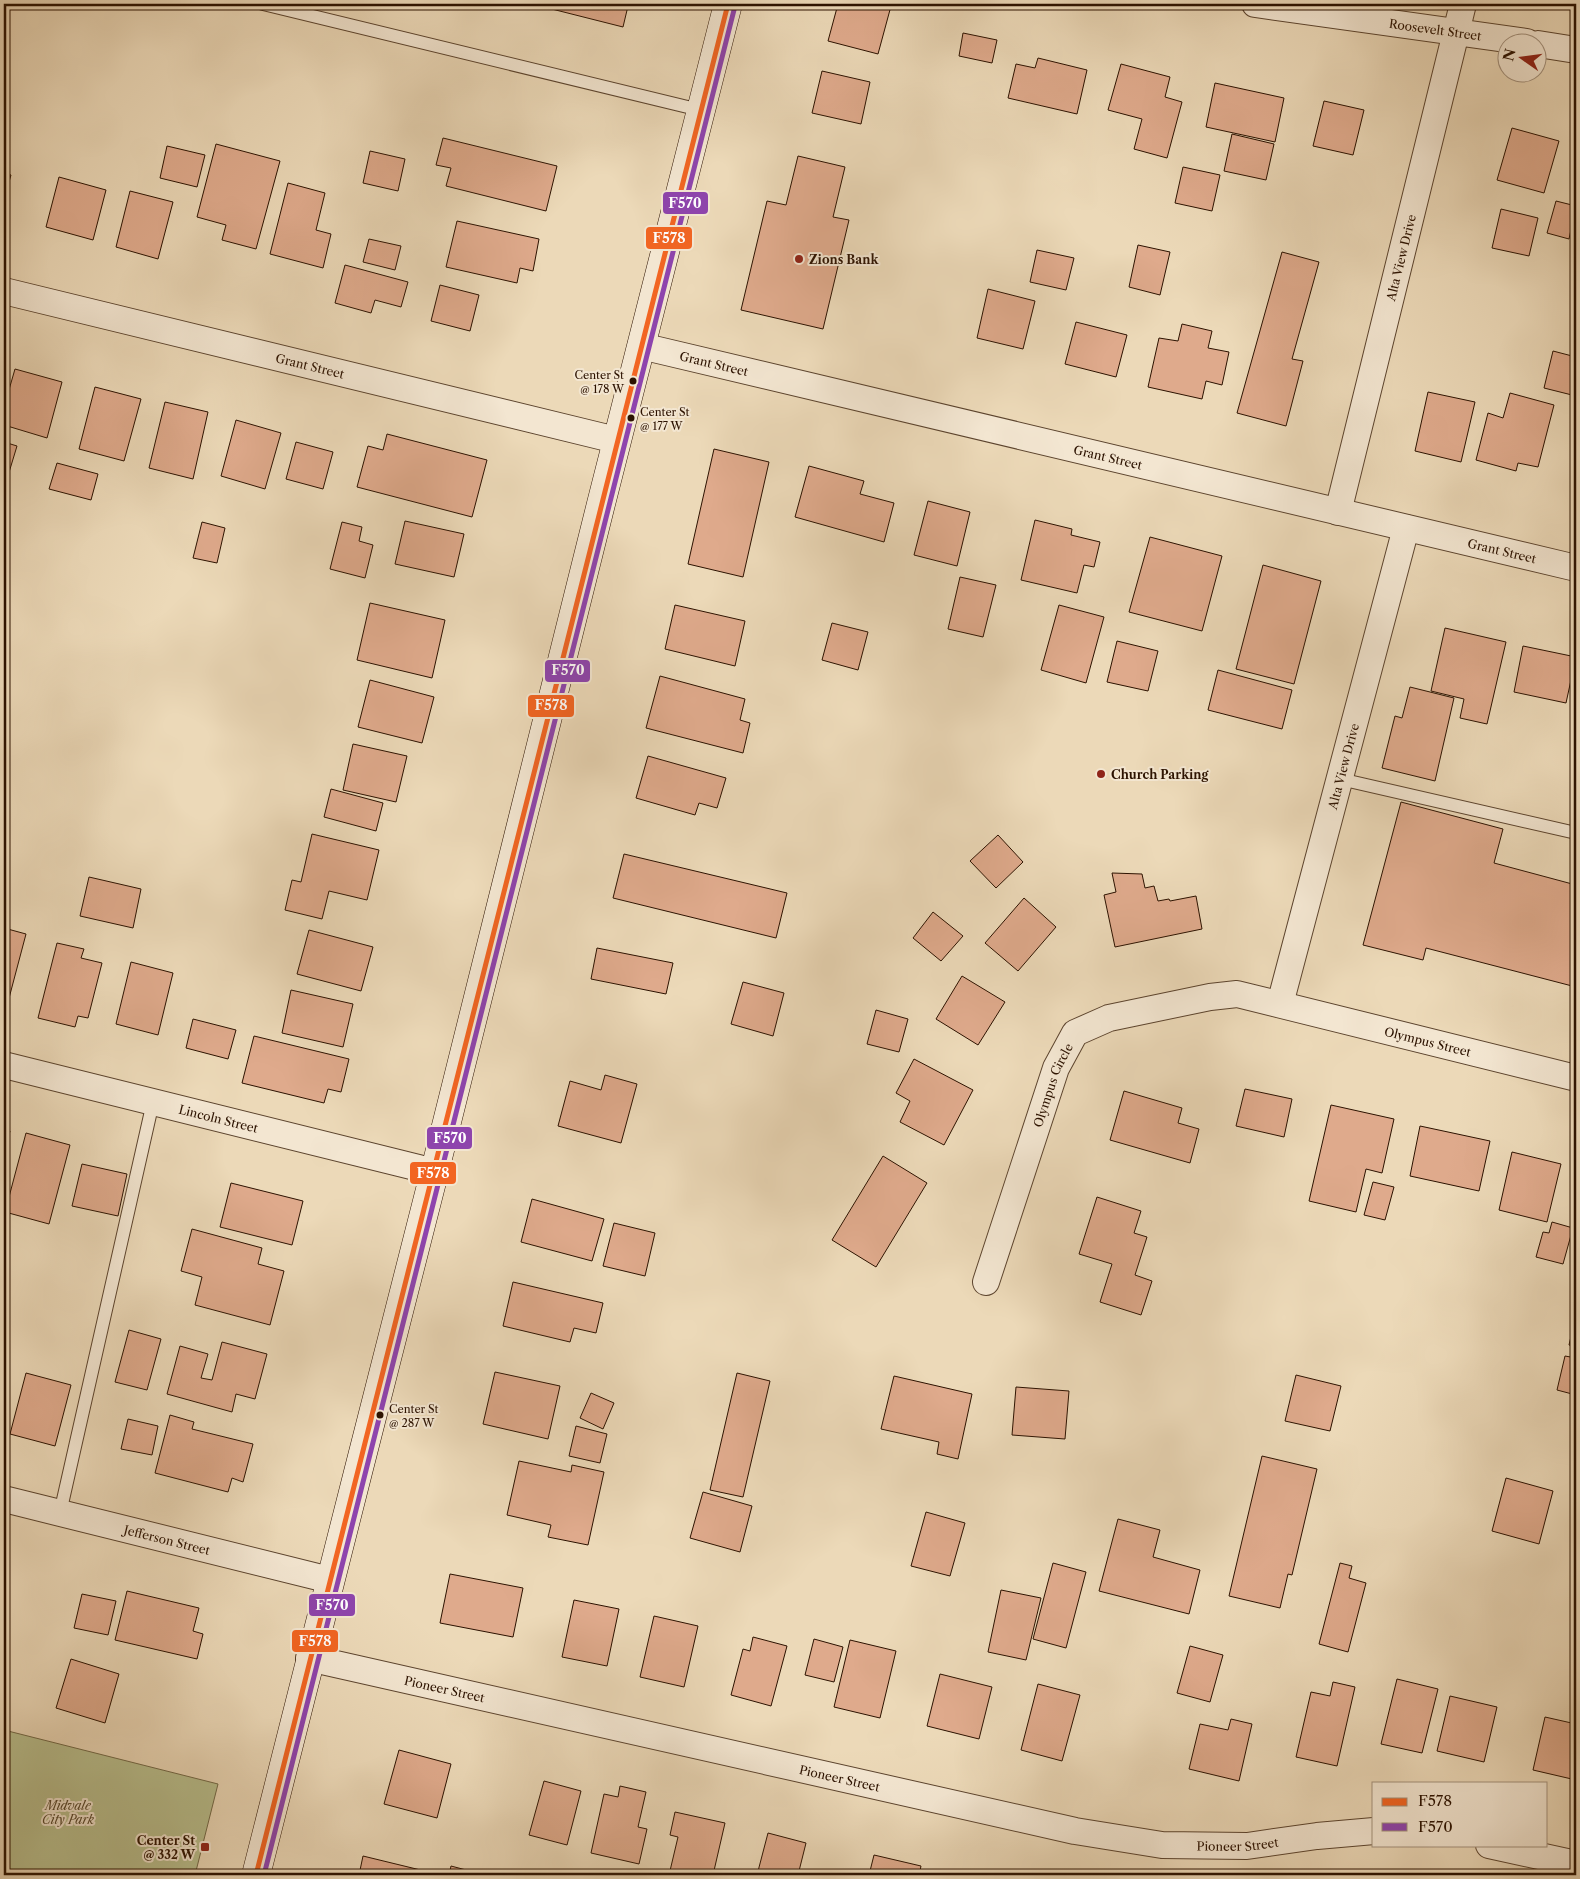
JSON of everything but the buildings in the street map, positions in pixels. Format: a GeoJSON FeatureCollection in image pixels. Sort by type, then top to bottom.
{"type":"FeatureCollection","features":[{"type":"Feature","properties":{"kind":"main road"},"geometry":{"type":"LineString","coordinates":[[256,1875],[435,1172],[616,440],[728,4]]}},
{"type":"Feature","properties":{"kind":"street","name":"Roosevelt Street"},"geometry":{"type":"LineString","coordinates":[[1255,4],[1498,38]]}},
{"type":"Feature","properties":{"kind":"street","name":"Alta View Drive"},"geometry":{"type":"LineString","coordinates":[[1338,512],[1463,4]]}},
{"type":"Feature","properties":{"kind":"street"},"geometry":{"type":"LineString","coordinates":[[1548,46],[1576,50]]}},
{"type":"Feature","properties":{"kind":"street","name":"Grant Street"},"geometry":{"type":"LineString","coordinates":[[4,290],[616,440]]}},
{"type":"Feature","properties":{"kind":"street","name":"Grant Street"},"geometry":{"type":"LineString","coordinates":[[640,346],[1576,568]]}},
{"type":"Feature","properties":{"kind":"street","name":"Alta View Drive"},"geometry":{"type":"LineString","coordinates":[[1280,1004],[1406,528]]}},
{"type":"Feature","properties":{"kind":"street","name":"Olympus Circle"},"geometry":{"type":"LineString","coordinates":[[986,1282],[1056,1068],[1075,1033],[1109,1018],[1210,997],[1237,994],[1280,1004]]}},
{"type":"Feature","properties":{"kind":"street","name":"Olympus Street"},"geometry":{"type":"LineString","coordinates":[[1280,1004],[1576,1078]]}},
{"type":"Feature","properties":{"kind":"street","name":"Lincoln Street"},"geometry":{"type":"LineString","coordinates":[[4,1066],[435,1172]]}},
{"type":"Feature","properties":{"kind":"street","name":"Jefferson Street"},"geometry":{"type":"LineString","coordinates":[[4,1499],[330,1580]]}},
{"type":"Feature","properties":{"kind":"street","name":"Pioneer Street"},"geometry":{"type":"LineString","coordinates":[[310,1658],[1076,1831],[1162,1845],[1247,1846],[1317,1836],[1372,1831]]}},
{"type":"Feature","properties":{"kind":"street"},"geometry":{"type":"LineString","coordinates":[[1493,1846],[1576,1865]]}},
{"type":"Feature","properties":{"kind":"lane"},"geometry":{"type":"LineString","coordinates":[[263,4],[700,110]]}},
{"type":"Feature","properties":{"kind":"lane"},"geometry":{"type":"LineString","coordinates":[[1340,778],[1576,833]]}},
{"type":"Feature","properties":{"kind":"lane"},"geometry":{"type":"LineString","coordinates":[[60,1512],[153,1102]]}},
{"type":"Feature","properties":{"kind":"lane"},"geometry":{"type":"LineString","coordinates":[[1574,1875],[1576,1865]]}},
{"type":"Feature","properties":{"kind":"green space","name":"Midvale City Park"},"geometry":{"type":"Polygon","coordinates":[[[4,1730],[218,1784],[195,1875],[4,1875],[4,1730]]]}},
{"type":"Feature","properties":{"kind":"transit line","name":"F578"},"geometry":{"type":"LineString","coordinates":[[256,1875],[728,4]]}},
{"type":"Feature","properties":{"kind":"transit line","name":"F570"},"geometry":{"type":"LineString","coordinates":[[264,1875],[735,6]]}},
{"type":"Feature","properties":{"kind":"place","name":"Zions Bank"},"geometry":{"type":"Point","coordinates":[799,259]}},
{"type":"Feature","properties":{"kind":"place","name":"Center St @ 178 W"},"geometry":{"type":"Point","coordinates":[633,381]}},
{"type":"Feature","properties":{"kind":"place","name":"Center St @ 177 W"},"geometry":{"type":"Point","coordinates":[631,418]}},
{"type":"Feature","properties":{"kind":"place","name":"Church Parking"},"geometry":{"type":"Point","coordinates":[1101,774]}},
{"type":"Feature","properties":{"kind":"place","name":"Center St @ 287 W"},"geometry":{"type":"Point","coordinates":[380,1415]}},
{"type":"Feature","properties":{"kind":"place","name":"Center St @ 332 W"},"geometry":{"type":"Point","coordinates":[205,1847]}}]}
